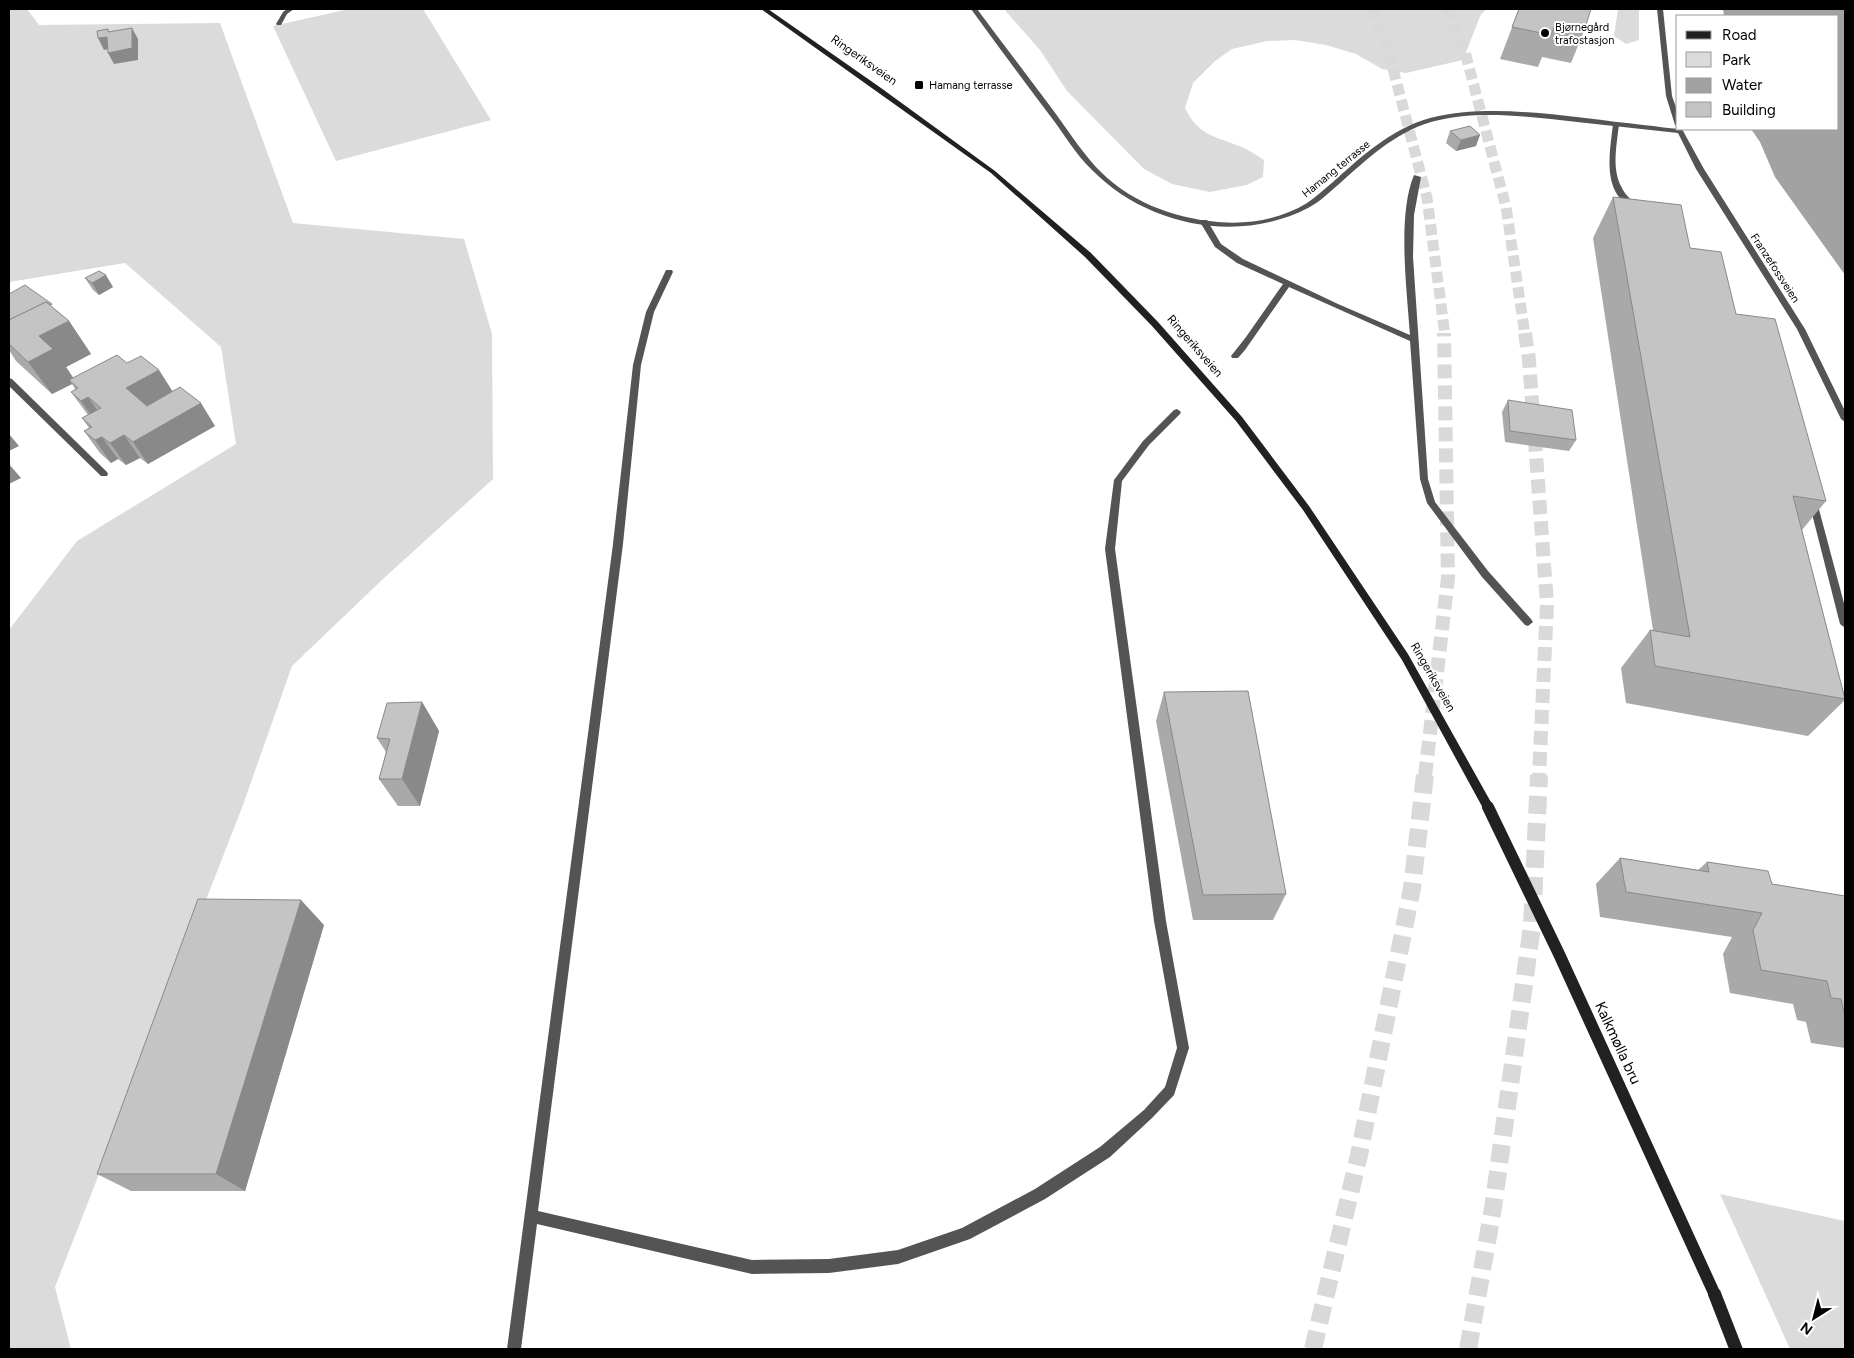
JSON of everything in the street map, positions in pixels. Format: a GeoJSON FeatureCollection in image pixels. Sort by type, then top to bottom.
{"type":"FeatureCollection","features":[{"type":"Feature","properties":{"kind":"main road","name":"Ringeriksveien"},"geometry":{"type":"LineString","coordinates":[[764,9],[880,89],[993,172],[1088,255],[1155,324],[1238,419],[1306,508],[1405,657],[1488,807]]}},
{"type":"Feature","properties":{"kind":"main road","name":"Kalkmølla bru"},"geometry":{"type":"LineString","coordinates":[[1488,807],[1559,954],[1715,1295],[1736,1349]]}},
{"type":"Feature","properties":{"kind":"street"},"geometry":{"type":"LineString","coordinates":[[279,24],[285,13],[291,9]]}},
{"type":"Feature","properties":{"kind":"street","name":"Hamang terrasse"},"geometry":{"type":"LineString","coordinates":[[974,9],[1093,168],[1114,186],[1139,203],[1165,215],[1204,222],[1239,225],[1268,221],[1310,205],[1394,135],[1430,120],[1461,114],[1521,113],[1616,124],[1676,128]]}},
{"type":"Feature","properties":{"kind":"street","name":"Franzefossveien"},"geometry":{"type":"LineString","coordinates":[[1660,9],[1668,96],[1676,119]]}},
{"type":"Feature","properties":{"kind":"street"},"geometry":{"type":"LineString","coordinates":[[1616,124],[1612,177],[1616,188],[1638,210]]}},
{"type":"Feature","properties":{"kind":"street","name":"Franzefossveien"},"geometry":{"type":"LineString","coordinates":[[1680,130],[1700,169],[1801,329],[1845,419]]}},
{"type":"Feature","properties":{"kind":"street"},"geometry":{"type":"LineString","coordinates":[[1416,177],[1412,192],[1409,228],[1414,340],[1424,478],[1431,503],[1485,574],[1528,622]]}},
{"type":"Feature","properties":{"kind":"street"},"geometry":{"type":"LineString","coordinates":[[1204,222],[1218,245],[1240,261],[1287,284],[1414,340]]}},
{"type":"Feature","properties":{"kind":"street"},"geometry":{"type":"LineString","coordinates":[[514,1349],[618,544],[637,365],[650,312],[668,272]]}},
{"type":"Feature","properties":{"kind":"street"},"geometry":{"type":"LineString","coordinates":[[1235,356],[1251,338],[1273,301],[1287,284]]}},
{"type":"Feature","properties":{"kind":"street"},"geometry":{"type":"LineString","coordinates":[[9,382],[104,474]]}},
{"type":"Feature","properties":{"kind":"street"},"geometry":{"type":"LineString","coordinates":[[532,1216],[752,1267],[829,1266],[898,1257],[965,1234],[1040,1194],[1105,1152],[1148,1114],[1170,1091],[1183,1048],[1160,922],[1110,549],[1118,480],[1146,443],[1177,412]]}},
{"type":"Feature","properties":{"kind":"street"},"geometry":{"type":"LineString","coordinates":[[1811,495],[1845,624]]}},
{"type":"Feature","properties":{"kind":"green space"},"geometry":{"type":"Polygon","coordinates":[[[9,9],[27,9],[39,25],[220,23],[293,223],[464,239],[492,334],[493,479],[383,579],[292,666],[243,805],[55,1287],[71,1349],[9,1349],[9,630],[77,541],[236,444],[221,347],[125,263],[9,282],[9,9]]]}},
{"type":"Feature","properties":{"kind":"green space"},"geometry":{"type":"Polygon","coordinates":[[[349,9],[423,9],[491,120],[336,161],[273,26],[349,9]]]}},
{"type":"Feature","properties":{"kind":"green space"},"geometry":{"type":"Polygon","coordinates":[[[1004,9],[1487,9],[1481,14],[1463,60],[1406,73],[1382,69],[1356,54],[1326,45],[1295,40],[1267,41],[1232,49],[1215,61],[1193,83],[1185,108],[1195,124],[1201,129],[1214,137],[1246,149],[1264,160],[1263,177],[1247,185],[1210,192],[1172,184],[1144,169],[1067,91],[1040,50],[1004,9]]]}},
{"type":"Feature","properties":{"kind":"green space"},"geometry":{"type":"Polygon","coordinates":[[[1618,9],[1639,9],[1639,40],[1626,44],[1614,36],[1618,9]]]}},
{"type":"Feature","properties":{"kind":"green space"},"geometry":{"type":"Polygon","coordinates":[[[1720,1194],[1845,1221],[1845,1349],[1790,1349],[1720,1194]]]}},
{"type":"Feature","properties":{"kind":"water"},"geometry":{"type":"Polygon","coordinates":[[[1723,9],[1843,9],[1845,12],[1845,275],[1775,177],[1760,142],[1752,130],[1839,130],[1839,15],[1724,15],[1723,9]]]}},
{"type":"Feature","properties":{"kind":"building"},"geometry":{"type":"Polygon","coordinates":[[[1519,9],[1591,9],[1584,31],[1555,25],[1551,35],[1512,27],[1519,9]]]}},
{"type":"Feature","properties":{"kind":"building"},"geometry":{"type":"Polygon","coordinates":[[[132,28],[132,48],[108,53],[107,37],[98,38],[97,31],[108,29],[108,32],[132,28]]]}},
{"type":"Feature","properties":{"kind":"building"},"geometry":{"type":"Polygon","coordinates":[[[1470,126],[1480,135],[1461,140],[1450,131],[1470,126]]]}},
{"type":"Feature","properties":{"kind":"building"},"geometry":{"type":"Polygon","coordinates":[[[1613,197],[1681,205],[1690,248],[1721,252],[1736,314],[1775,319],[1826,501],[1793,496],[1845,699],[1655,666],[1650,630],[1690,637],[1613,197]]]}},
{"type":"Feature","properties":{"kind":"building"},"geometry":{"type":"Polygon","coordinates":[[[99,271],[106,275],[92,283],[85,278],[99,271]]]}},
{"type":"Feature","properties":{"kind":"building"},"geometry":{"type":"Polygon","coordinates":[[[25,285],[52,304],[46,302],[9,320],[9,294],[25,285]]]}},
{"type":"Feature","properties":{"kind":"building"},"geometry":{"type":"Polygon","coordinates":[[[46,302],[69,321],[39,336],[53,349],[28,362],[9,344],[9,320],[46,302]]]}},
{"type":"Feature","properties":{"kind":"building"},"geometry":{"type":"Polygon","coordinates":[[[117,355],[127,363],[141,356],[159,370],[126,388],[147,406],[180,387],[201,403],[133,442],[124,435],[110,443],[102,437],[95,440],[84,431],[92,427],[82,418],[101,408],[88,397],[81,401],[71,392],[78,388],[69,380],[117,355]]]}},
{"type":"Feature","properties":{"kind":"building"},"geometry":{"type":"Polygon","coordinates":[[[1508,400],[1572,410],[1576,440],[1510,431],[1508,400]]]}},
{"type":"Feature","properties":{"kind":"building"},"geometry":{"type":"Polygon","coordinates":[[[1248,691],[1286,894],[1203,895],[1164,692],[1248,691]]]}},
{"type":"Feature","properties":{"kind":"building"},"geometry":{"type":"Polygon","coordinates":[[[422,702],[402,779],[379,779],[390,739],[377,738],[387,703],[422,702]]]}},
{"type":"Feature","properties":{"kind":"building"},"geometry":{"type":"Polygon","coordinates":[[[1620,858],[1709,872],[1707,862],[1768,871],[1772,884],[1845,896],[1845,1017],[1841,999],[1831,998],[1827,981],[1761,970],[1753,930],[1762,913],[1626,892],[1620,858]]]}},
{"type":"Feature","properties":{"kind":"building"},"geometry":{"type":"Polygon","coordinates":[[[198,899],[301,900],[216,1174],[97,1174],[198,899]]]}},
{"type":"Feature","properties":{"kind":"tunnel"},"geometry":{"type":"LineString","coordinates":[[1371,9],[1387,46],[1427,198],[1445,335]]}},
{"type":"Feature","properties":{"kind":"tunnel"},"geometry":{"type":"LineString","coordinates":[[1447,9],[1465,52],[1506,207],[1525,335]]}},
{"type":"Feature","properties":{"kind":"tunnel"},"geometry":{"type":"LineString","coordinates":[[1425,776],[1448,578],[1444,333]]}},
{"type":"Feature","properties":{"kind":"tunnel"},"geometry":{"type":"LineString","coordinates":[[1525,333],[1529,360],[1547,604],[1539,776]]}},
{"type":"Feature","properties":{"kind":"tunnel"},"geometry":{"type":"LineString","coordinates":[[1313,1349],[1359,1155],[1412,888],[1425,775]]}},
{"type":"Feature","properties":{"kind":"tunnel"},"geometry":{"type":"LineString","coordinates":[[1468,1349],[1493,1208],[1532,926],[1539,775]]}},
{"type":"Feature","properties":{"kind":"place","name":"Bjørnegård trafostasjon"},"geometry":{"type":"Point","coordinates":[1545,33]}},
{"type":"Feature","properties":{"kind":"place","name":"Hamang terrasse"},"geometry":{"type":"Point","coordinates":[919,85]}}]}
